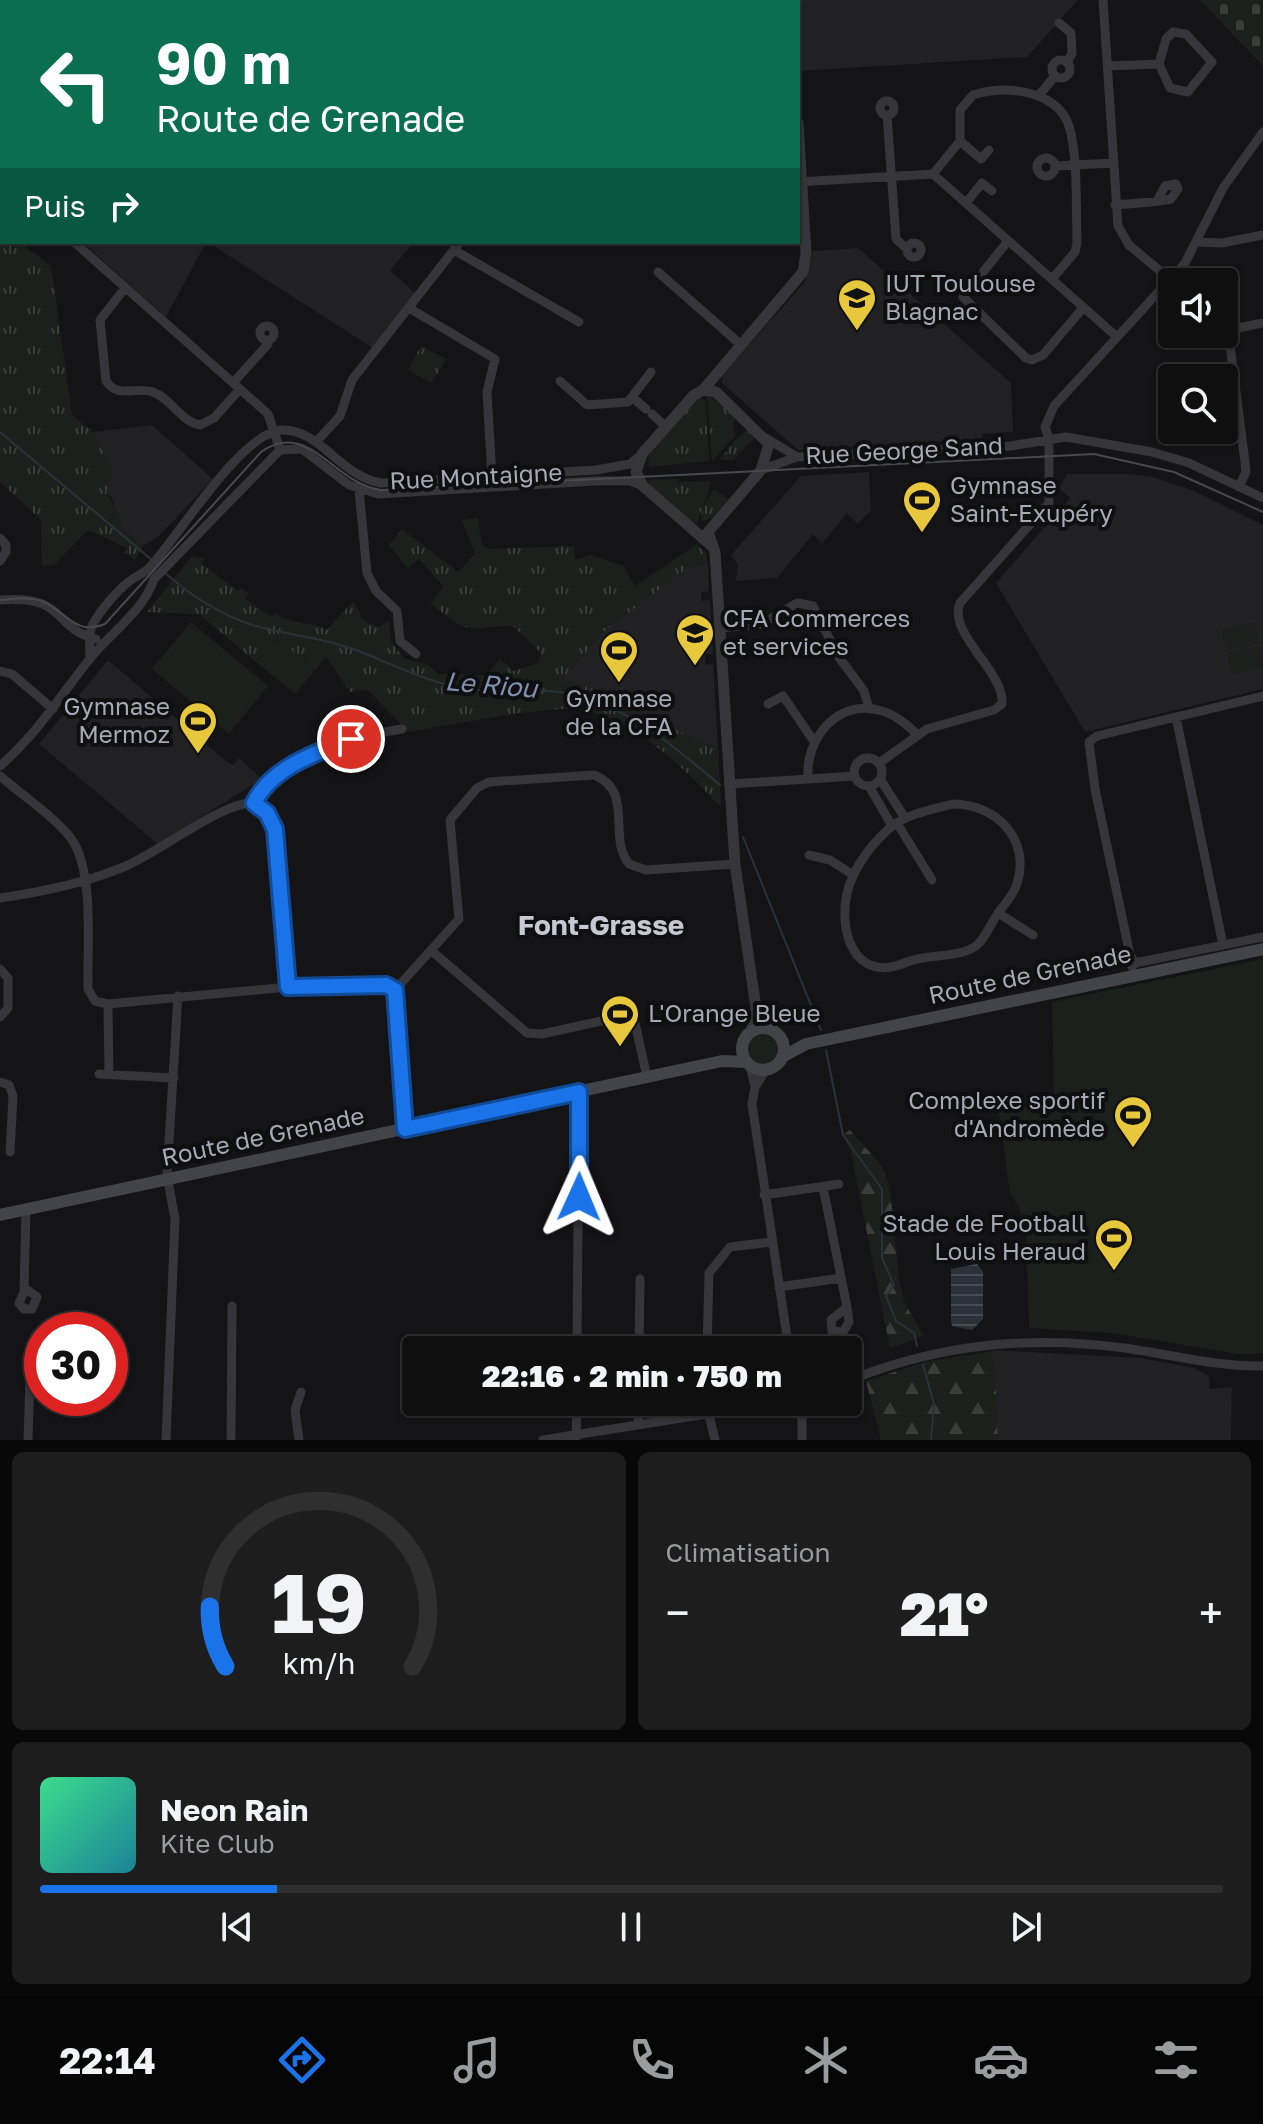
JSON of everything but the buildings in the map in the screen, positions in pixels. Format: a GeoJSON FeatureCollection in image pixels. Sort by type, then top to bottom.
{"type":"FeatureCollection","features":[{"type":"Feature","properties":{"kind":"main road","name":"Route de Grenade"},"geometry":{"type":"LineString","coordinates":[[806,1044],[1263,949]]}},
{"type":"Feature","properties":{"kind":"main road"},"geometry":{"type":"LineString","coordinates":[[722,1061],[751,1032],[768,1029],[781,1039],[806,1044]]}},
{"type":"Feature","properties":{"kind":"main road"},"geometry":{"type":"LineString","coordinates":[[781,1039],[782,1057]]}},
{"type":"Feature","properties":{"kind":"main road"},"geometry":{"type":"LineString","coordinates":[[742,1044],[748,1064]]}},
{"type":"Feature","properties":{"kind":"main road"},"geometry":{"type":"LineString","coordinates":[[722,1061],[766,1070],[806,1044]]}},
{"type":"Feature","properties":{"kind":"main road","name":"Route de Grenade"},"geometry":{"type":"LineString","coordinates":[[0,1215],[722,1061]]}},
{"type":"Feature","properties":{"kind":"street"},"geometry":{"type":"LineString","coordinates":[[1103,0],[1115,205],[1122,234],[1158,269]]}},
{"type":"Feature","properties":{"kind":"street"},"geometry":{"type":"LineString","coordinates":[[1039,95],[1055,76],[1067,76],[1070,68],[1067,63],[1072,53],[1071,33],[1059,23]]}},
{"type":"Feature","properties":{"kind":"street"},"geometry":{"type":"LineString","coordinates":[[1180,32],[1210,55],[1212,62],[1188,92],[1183,93],[1170,88],[1159,64],[1166,39],[1180,32]]}},
{"type":"Feature","properties":{"kind":"street"},"geometry":{"type":"LineString","coordinates":[[1108,66],[1159,64]]}},
{"type":"Feature","properties":{"kind":"street"},"geometry":{"type":"LineString","coordinates":[[933,174],[960,141],[960,110],[973,95],[1026,90],[1039,95],[1068,124],[1072,164],[1077,243],[1075,252],[1052,279]]}},
{"type":"Feature","properties":{"kind":"street"},"geometry":{"type":"LineString","coordinates":[[887,115],[896,239],[907,249]]}},
{"type":"Feature","properties":{"kind":"street"},"geometry":{"type":"LineString","coordinates":[[1181,268],[1223,188],[1263,132]]}},
{"type":"Feature","properties":{"kind":"street"},"geometry":{"type":"LineString","coordinates":[[960,141],[981,159],[989,150]]}},
{"type":"Feature","properties":{"kind":"street"},"geometry":{"type":"LineString","coordinates":[[1055,166],[1114,163]]}},
{"type":"Feature","properties":{"kind":"street"},"geometry":{"type":"LineString","coordinates":[[800,182],[933,174],[1117,337]]}},
{"type":"Feature","properties":{"kind":"street"},"geometry":{"type":"LineString","coordinates":[[966,203],[982,183],[992,191]]}},
{"type":"Feature","properties":{"kind":"street"},"geometry":{"type":"LineString","coordinates":[[711,545],[643,486],[636,472],[642,454],[666,427],[709,391],[712,379],[803,272],[806,253],[800,192]]}},
{"type":"Feature","properties":{"kind":"street"},"geometry":{"type":"LineString","coordinates":[[1115,205],[1157,201]]}},
{"type":"Feature","properties":{"kind":"street"},"geometry":{"type":"LineString","coordinates":[[1196,242],[1222,243],[1263,235]]}},
{"type":"Feature","properties":{"kind":"street"},"geometry":{"type":"LineString","coordinates":[[1008,241],[963,297],[1026,358],[1037,359],[1083,308]]}},
{"type":"Feature","properties":{"kind":"street"},"geometry":{"type":"LineString","coordinates":[[0,766],[33,736],[90,659],[147,598],[154,579],[176,554],[195,540],[268,459],[280,450],[268,414],[76,244]]}},
{"type":"Feature","properties":{"kind":"street"},"geometry":{"type":"LineString","coordinates":[[316,442],[340,416],[352,380],[457,246],[579,322]]}},
{"type":"Feature","properties":{"kind":"street"},"geometry":{"type":"LineString","coordinates":[[658,272],[740,344]]}},
{"type":"Feature","properties":{"kind":"street"},"geometry":{"type":"LineString","coordinates":[[125,288],[100,320],[106,381],[109,387],[123,392],[153,392],[186,420],[200,425],[214,418],[268,340]]}},
{"type":"Feature","properties":{"kind":"street"},"geometry":{"type":"LineString","coordinates":[[879,763],[918,735],[938,725],[994,710],[1002,704],[999,688],[959,623],[957,608],[1049,503],[1049,439],[1045,429],[1050,415],[1158,294]]}},
{"type":"Feature","properties":{"kind":"street"},"geometry":{"type":"LineString","coordinates":[[409,308],[495,359],[487,392],[492,477]]}},
{"type":"Feature","properties":{"kind":"street"},"geometry":{"type":"LineString","coordinates":[[1238,326],[1263,323]]}},
{"type":"Feature","properties":{"kind":"street"},"geometry":{"type":"LineString","coordinates":[[1229,348],[1246,472],[1239,487]]}},
{"type":"Feature","properties":{"kind":"street"},"geometry":{"type":"LineString","coordinates":[[560,381],[587,405],[628,402],[651,372]]}},
{"type":"Feature","properties":{"kind":"street"},"geometry":{"type":"LineString","coordinates":[[709,391],[766,438],[797,457]]}},
{"type":"Feature","properties":{"kind":"street"},"geometry":{"type":"LineString","coordinates":[[632,397],[666,427]]}},
{"type":"Feature","properties":{"kind":"street"},"geometry":{"type":"LineString","coordinates":[[90,659],[93,624],[130,580],[149,568],[180,526],[250,445],[275,431]]}},
{"type":"Feature","properties":{"kind":"street","name":"Rue Montaigne"},"geometry":{"type":"LineString","coordinates":[[275,431],[299,433],[316,442],[353,474],[371,481],[492,477],[623,466],[642,454]]}},
{"type":"Feature","properties":{"kind":"street"},"geometry":{"type":"LineString","coordinates":[[751,1032],[756,1008],[735,864],[720,628],[708,532],[761,470],[768,457],[766,438]]}},
{"type":"Feature","properties":{"kind":"street","name":"Rue George Sand"},"geometry":{"type":"LineString","coordinates":[[761,470],[797,457],[1011,446],[1049,439],[1106,442],[1189,463],[1263,498]]}},
{"type":"Feature","properties":{"kind":"street","name":"Rue Montaigne"},"geometry":{"type":"LineString","coordinates":[[280,450],[293,448],[308,452],[359,490],[384,494],[595,481],[630,481],[643,486]]}},
{"type":"Feature","properties":{"kind":"street"},"geometry":{"type":"LineString","coordinates":[[359,490],[358,514],[364,528],[368,580],[396,609],[400,641],[416,654]]}},
{"type":"Feature","properties":{"kind":"street"},"geometry":{"type":"LineString","coordinates":[[686,524],[705,525],[718,519]]}},
{"type":"Feature","properties":{"kind":"street"},"geometry":{"type":"LineString","coordinates":[[0,538],[6,545],[6,552],[0,561]]}},
{"type":"Feature","properties":{"kind":"street"},"geometry":{"type":"LineString","coordinates":[[0,598],[40,597],[76,621],[93,624]]}},
{"type":"Feature","properties":{"kind":"street"},"geometry":{"type":"LineString","coordinates":[[0,598],[44,602],[92,638],[107,640]]}},
{"type":"Feature","properties":{"kind":"street"},"geometry":{"type":"LineString","coordinates":[[720,628],[762,624],[797,603],[813,606],[838,656],[864,691],[869,709]]}},
{"type":"Feature","properties":{"kind":"street"},"geometry":{"type":"LineString","coordinates":[[0,671],[12,674],[53,709]]}},
{"type":"Feature","properties":{"kind":"street"},"geometry":{"type":"LineString","coordinates":[[768,704],[783,696],[813,740]]}},
{"type":"Feature","properties":{"kind":"street"},"geometry":{"type":"LineString","coordinates":[[1135,963],[1130,955],[1095,789],[1089,742],[1097,736],[1263,696]]}},
{"type":"Feature","properties":{"kind":"street"},"geometry":{"type":"LineString","coordinates":[[808,778],[807,757],[813,740],[837,717],[869,709],[892,715],[918,735]]}},
{"type":"Feature","properties":{"kind":"street"},"geometry":{"type":"LineString","coordinates":[[1176,717],[1223,945]]}},
{"type":"Feature","properties":{"kind":"street"},"geometry":{"type":"LineString","coordinates":[[0,898],[86,881],[151,854],[223,809],[254,803],[268,781],[297,762],[351,739],[402,729]]}},
{"type":"Feature","properties":{"kind":"street"},"geometry":{"type":"LineString","coordinates":[[855,776],[856,766],[864,759],[879,763]]}},
{"type":"Feature","properties":{"kind":"street"},"geometry":{"type":"LineString","coordinates":[[879,763],[880,779],[898,823]]}},
{"type":"Feature","properties":{"kind":"street"},"geometry":{"type":"LineString","coordinates":[[405,1129],[395,990],[433,952],[459,919],[450,820],[477,788],[489,782],[594,775],[606,781],[615,793],[621,849],[629,864],[646,870],[735,864]]}},
{"type":"Feature","properties":{"kind":"street"},"geometry":{"type":"LineString","coordinates":[[0,776],[69,835],[77,850],[86,881],[88,989],[95,1001],[108,1004],[288,987],[386,985],[395,990]]}},
{"type":"Feature","properties":{"kind":"street"},"geometry":{"type":"LineString","coordinates":[[729,784],[855,776],[869,786],[898,823],[932,880]]}},
{"type":"Feature","properties":{"kind":"street"},"geometry":{"type":"LineString","coordinates":[[869,786],[880,779]]}},
{"type":"Feature","properties":{"kind":"street"},"geometry":{"type":"LineString","coordinates":[[254,803],[267,813],[275,829],[288,987]]}},
{"type":"Feature","properties":{"kind":"street"},"geometry":{"type":"LineString","coordinates":[[953,804],[969,804],[1001,820],[1016,842],[1019,872],[1013,893],[972,949],[928,955],[881,967],[854,953],[845,933],[845,906],[853,875],[898,823],[953,804]]}},
{"type":"Feature","properties":{"kind":"street"},"geometry":{"type":"LineString","coordinates":[[809,855],[830,860],[853,875]]}},
{"type":"Feature","properties":{"kind":"street"},"geometry":{"type":"LineString","coordinates":[[998,913],[1033,935]]}},
{"type":"Feature","properties":{"kind":"street"},"geometry":{"type":"LineString","coordinates":[[1135,963],[1263,937]]}},
{"type":"Feature","properties":{"kind":"street"},"geometry":{"type":"LineString","coordinates":[[433,952],[527,1033],[542,1034],[633,1014],[647,1077]]}},
{"type":"Feature","properties":{"kind":"street"},"geometry":{"type":"LineString","coordinates":[[1130,978],[1135,963]]}},
{"type":"Feature","properties":{"kind":"street"},"geometry":{"type":"LineString","coordinates":[[0,969],[8,978],[8,1008],[0,1017]]}},
{"type":"Feature","properties":{"kind":"street"},"geometry":{"type":"LineString","coordinates":[[166,1440],[175,1219],[168,1179],[178,996]]}},
{"type":"Feature","properties":{"kind":"street"},"geometry":{"type":"LineString","coordinates":[[108,1004],[104,1074],[174,1078]]}},
{"type":"Feature","properties":{"kind":"street"},"geometry":{"type":"LineString","coordinates":[[756,1008],[768,1029]]}},
{"type":"Feature","properties":{"kind":"street"},"geometry":{"type":"LineString","coordinates":[[748,1064],[755,1087]]}},
{"type":"Feature","properties":{"kind":"street"},"geometry":{"type":"LineString","coordinates":[[766,1070],[755,1087],[752,1104],[787,1336]]}},
{"type":"Feature","properties":{"kind":"street"},"geometry":{"type":"LineString","coordinates":[[0,1082],[9,1085],[13,1096],[10,1152]]}},
{"type":"Feature","properties":{"kind":"street"},"geometry":{"type":"LineString","coordinates":[[577,1336],[579,1092]]}},
{"type":"Feature","properties":{"kind":"street"},"geometry":{"type":"LineString","coordinates":[[764,1195],[839,1184]]}},
{"type":"Feature","properties":{"kind":"street"},"geometry":{"type":"LineString","coordinates":[[823,1187],[847,1307]]}},
{"type":"Feature","properties":{"kind":"street"},"geometry":{"type":"LineString","coordinates":[[24,1292],[26,1209]]}},
{"type":"Feature","properties":{"kind":"street"},"geometry":{"type":"LineString","coordinates":[[707,1336],[709,1273],[730,1247],[771,1242]]}},
{"type":"Feature","properties":{"kind":"street"},"geometry":{"type":"LineString","coordinates":[[779,1287],[841,1278]]}},
{"type":"Feature","properties":{"kind":"street"},"geometry":{"type":"LineString","coordinates":[[639,1336],[640,1279]]}},
{"type":"Feature","properties":{"kind":"street"},"geometry":{"type":"LineString","coordinates":[[231,1440],[232,1306]]}},
{"type":"Feature","properties":{"kind":"street"},"geometry":{"type":"LineString","coordinates":[[862,1376],[924,1355],[1003,1344],[1081,1344],[1236,1366],[1263,1366]]}},
{"type":"Feature","properties":{"kind":"street"},"geometry":{"type":"LineString","coordinates":[[299,1440],[295,1410],[301,1392]]}},
{"type":"Feature","properties":{"kind":"street"},"geometry":{"type":"LineString","coordinates":[[28,1440],[29,1416]]}},
{"type":"Feature","properties":{"kind":"street"},"geometry":{"type":"LineString","coordinates":[[576,1437],[577,1416]]}},
{"type":"Feature","properties":{"kind":"street"},"geometry":{"type":"LineString","coordinates":[[638,1416],[638,1425]]}},
{"type":"Feature","properties":{"kind":"street"},"geometry":{"type":"LineString","coordinates":[[543,1440],[701,1416]]}},
{"type":"Feature","properties":{"kind":"street"},"geometry":{"type":"LineString","coordinates":[[708,1416],[715,1440]]}},
{"type":"Feature","properties":{"kind":"street"},"geometry":{"type":"LineString","coordinates":[[799,1416],[802,1440]]}},
{"type":"Feature","properties":{"kind":"shaded area"},"geometry":{"type":"Polygon","coordinates":[[[800,0],[1078,0],[1027,57],[800,71],[800,0]]]}},
{"type":"Feature","properties":{"kind":"shaded area"},"geometry":{"type":"Polygon","coordinates":[[[84,244],[205,244],[166,317],[84,244]]]}},
{"type":"Feature","properties":{"kind":"shaded area"},"geometry":{"type":"Polygon","coordinates":[[[205,244],[412,244],[390,270],[418,296],[376,350],[212,245],[205,244]]]}},
{"type":"Feature","properties":{"kind":"shaded area","name":"IUT Toulouse Blagnac"},"geometry":{"type":"Polygon","coordinates":[[[858,248],[1011,383],[1013,432],[983,434],[982,439],[798,450],[722,383],[723,374],[805,282],[813,251],[858,248]]]}},
{"type":"Feature","properties":{"kind":"shaded area"},"geometry":{"type":"Polygon","coordinates":[[[152,425],[213,479],[158,537],[143,546],[122,528],[112,498],[105,492],[93,432],[152,425]]]}},
{"type":"Feature","properties":{"kind":"shaded area"},"geometry":{"type":"Polygon","coordinates":[[[869,472],[871,510],[858,524],[847,513],[822,544],[813,534],[777,578],[736,581],[738,564],[731,555],[801,476],[869,472]]]}},
{"type":"Feature","properties":{"kind":"shaded area"},"geometry":{"type":"Polygon","coordinates":[[[1067,474],[1153,477],[1194,491],[1263,525],[1263,689],[1085,732],[996,583],[1070,498],[1059,488],[1067,474]]]}},
{"type":"Feature","properties":{"kind":"shaded area"},"geometry":{"type":"Polygon","coordinates":[[[708,565],[709,591],[701,593],[701,601],[710,600],[713,654],[705,655],[706,665],[713,664],[718,746],[707,745],[592,688],[562,681],[601,634],[641,600],[690,566],[708,565]]]}},
{"type":"Feature","properties":{"kind":"shaded area"},"geometry":{"type":"Polygon","coordinates":[[[108,660],[226,761],[233,765],[239,758],[262,779],[158,844],[39,744],[108,660]]]}},
{"type":"Feature","properties":{"kind":"shaded area"},"geometry":{"type":"Polygon","coordinates":[[[977,1264],[983,1272],[983,1319],[972,1330],[952,1326],[951,1269],[977,1264]]]}},
{"type":"Feature","properties":{"kind":"shaded area"},"geometry":{"type":"Polygon","coordinates":[[[993,1350],[1141,1358],[1194,1368],[1209,1376],[1210,1389],[1232,1387],[1231,1440],[998,1440],[993,1350]]]}},
{"type":"Feature","properties":{"kind":"green space"},"geometry":{"type":"Polygon","coordinates":[[[1200,0],[1263,0],[1263,66],[1200,0]]]}},
{"type":"Feature","properties":{"kind":"green space"},"geometry":{"type":"Polygon","coordinates":[[[0,244],[22,244],[51,266],[72,415],[93,432],[113,470],[106,492],[121,517],[122,528],[143,546],[135,560],[125,552],[127,548],[88,530],[54,565],[42,566],[41,520],[0,482],[0,244]]]}},
{"type":"Feature","properties":{"kind":"green space"},"geometry":{"type":"Polygon","coordinates":[[[421,346],[446,359],[432,383],[408,370],[421,346]]]}},
{"type":"Feature","properties":{"kind":"green space"},"geometry":{"type":"Polygon","coordinates":[[[707,395],[737,416],[733,424],[735,436],[712,461],[707,395]]]}},
{"type":"Feature","properties":{"kind":"green space"},"geometry":{"type":"Polygon","coordinates":[[[700,396],[706,402],[709,461],[649,467],[648,453],[700,396]]]}},
{"type":"Feature","properties":{"kind":"green space"},"geometry":{"type":"Polygon","coordinates":[[[751,428],[758,434],[733,460],[719,460],[740,435],[751,428]]]}},
{"type":"Feature","properties":{"kind":"green space"},"geometry":{"type":"Polygon","coordinates":[[[678,479],[678,482],[710,481],[698,523],[693,523],[650,487],[649,480],[678,479]]]}},
{"type":"Feature","properties":{"kind":"green space"},"geometry":{"type":"Polygon","coordinates":[[[714,489],[728,499],[714,516],[701,522],[702,509],[714,489]]]}},
{"type":"Feature","properties":{"kind":"green space"},"geometry":{"type":"Polygon","coordinates":[[[478,518],[482,545],[489,549],[574,546],[575,560],[590,555],[623,566],[635,586],[697,544],[706,554],[708,565],[690,566],[601,634],[563,681],[592,688],[707,745],[718,746],[721,807],[645,738],[589,711],[528,712],[408,732],[368,690],[350,692],[326,657],[315,670],[277,638],[256,662],[199,614],[147,612],[192,556],[205,559],[202,564],[238,591],[241,588],[249,593],[245,598],[272,618],[275,613],[288,620],[327,630],[353,601],[367,622],[379,627],[389,621],[391,642],[405,659],[427,664],[438,674],[486,675],[500,659],[514,671],[538,663],[541,653],[513,626],[469,628],[445,614],[431,604],[443,586],[419,559],[408,568],[389,545],[402,529],[458,572],[475,554],[462,520],[478,518]]]}},
{"type":"Feature","properties":{"kind":"green space"},"geometry":{"type":"Polygon","coordinates":[[[191,622],[268,686],[229,734],[152,669],[191,622]]]}},
{"type":"Feature","properties":{"kind":"green space"},"geometry":{"type":"Polygon","coordinates":[[[1254,622],[1259,643],[1226,650],[1222,629],[1254,622]]]}},
{"type":"Feature","properties":{"kind":"green space"},"geometry":{"type":"Polygon","coordinates":[[[277,638],[315,670],[295,694],[256,662],[277,638]]]}},
{"type":"Feature","properties":{"kind":"green space"},"geometry":{"type":"Polygon","coordinates":[[[1259,646],[1263,667],[1231,674],[1227,653],[1259,646]]]}},
{"type":"Feature","properties":{"kind":"green space","name":"Complexe sportif d'Andromède"},"geometry":{"type":"Polygon","coordinates":[[[1263,959],[1263,1353],[1239,1354],[1111,1333],[1029,1328],[1026,1233],[1019,1207],[1010,1193],[998,1105],[1030,1096],[1054,1095],[1052,1002],[1263,959]]]}},
{"type":"Feature","properties":{"kind":"green space"},"geometry":{"type":"Polygon","coordinates":[[[763,1033],[774,1038],[779,1049],[774,1060],[763,1065],[752,1060],[747,1049],[752,1038],[763,1033]]]}},
{"type":"Feature","properties":{"kind":"green space"},"geometry":{"type":"Polygon","coordinates":[[[850,1130],[881,1165],[890,1187],[904,1302],[924,1336],[890,1348],[851,1153],[843,1135],[850,1130]]]}},
{"type":"Feature","properties":{"kind":"green space"},"geometry":{"type":"Polygon","coordinates":[[[994,1351],[998,1440],[881,1440],[866,1381],[929,1361],[994,1351]]]}},
{"type":"Feature","properties":{"kind":"waterway","name":"Le Riou"},"geometry":{"type":"LineString","coordinates":[[0,432],[152,560]]}},
{"type":"Feature","properties":{"kind":"waterway","name":"Le Riou"},"geometry":{"type":"LineString","coordinates":[[164,572],[205,603],[240,621],[341,645],[438,682],[468,689],[554,691],[602,704],[656,734],[720,785]]}},
{"type":"Feature","properties":{"kind":"waterway","name":"Le Riou"},"geometry":{"type":"LineString","coordinates":[[743,837],[821,1030]]}},
{"type":"Feature","properties":{"kind":"waterway","name":"Le Riou"},"geometry":{"type":"LineString","coordinates":[[826,1050],[843,1135],[882,1189],[882,1258],[894,1285],[886,1296],[896,1321],[914,1333],[917,1346]]}},
{"type":"Feature","properties":{"kind":"waterway","name":"Le Riou"},"geometry":{"type":"LineString","coordinates":[[923,1365],[934,1404],[931,1440]]}},
{"type":"Feature","properties":{"kind":"tram line"},"geometry":{"type":"LineString","coordinates":[[0,600],[39,600],[79,625],[95,627],[105,624],[261,452],[278,444],[293,443],[307,448],[349,477],[381,490],[1094,454],[1174,472],[1263,512]]}},
{"type":"Feature","properties":{"kind":"place","name":"IUT Toulouse Blagnac"},"geometry":{"type":"Point","coordinates":[857,332]}},
{"type":"Feature","properties":{"kind":"place","name":"Gymnase Saint-Exupéry"},"geometry":{"type":"Point","coordinates":[922,534]}},
{"type":"Feature","properties":{"kind":"place","name":"CFA Commerces et services"},"geometry":{"type":"Point","coordinates":[695,667]}},
{"type":"Feature","properties":{"kind":"place","name":"Gymnase de la CFA"},"geometry":{"type":"Point","coordinates":[619,684]}},
{"type":"Feature","properties":{"kind":"place","name":"Gymnase Mermoz"},"geometry":{"type":"Point","coordinates":[198,755]}},
{"type":"Feature","properties":{"kind":"place","name":"L'Orange Bleue"},"geometry":{"type":"Point","coordinates":[620,1048]}},
{"type":"Feature","properties":{"kind":"place","name":"Complexe sportif d'Andromède"},"geometry":{"type":"Point","coordinates":[1133,1149]}},
{"type":"Feature","properties":{"kind":"place","name":"Stade de Football Louis Heraud"},"geometry":{"type":"Point","coordinates":[1114,1272]}},
{"type":"Feature","properties":{"kind":"district","name":"Font-Grasse"},"geometry":{"type":"Point","coordinates":[601,925]}},
{"type":"Feature","properties":{"kind":"route"},"geometry":{"type":"LineString","coordinates":[[351,739],[297,762],[268,781],[254,803],[263,808],[275,829],[288,987],[386,985],[395,990],[405,1129],[579,1092],[579,1197]]}}]}
